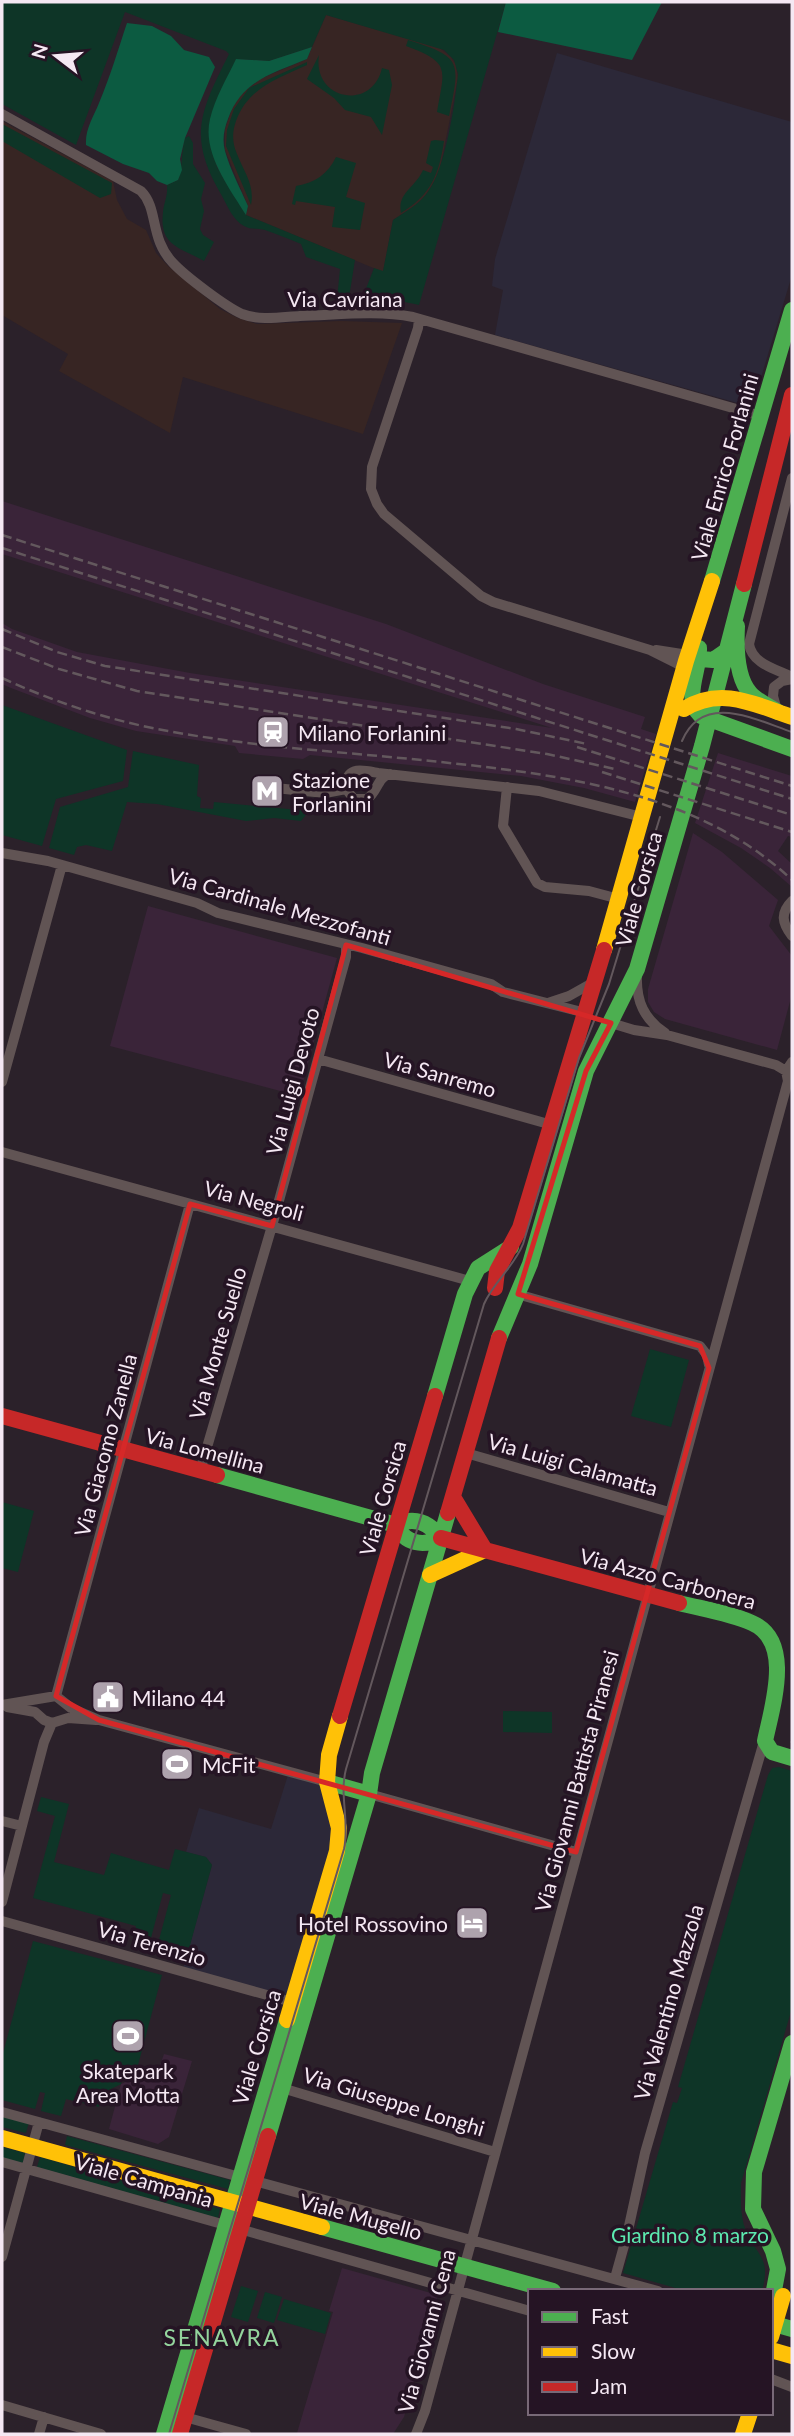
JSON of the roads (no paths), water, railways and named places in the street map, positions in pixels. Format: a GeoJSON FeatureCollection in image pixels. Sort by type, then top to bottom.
{"type":"FeatureCollection","features":[{"type":"Feature","properties":{"kind":"main road","name":"Viale Enrico Forlanini"},"geometry":{"type":"LineString","coordinates":[[666,732],[691,660],[696,635],[792,310]]}},
{"type":"Feature","properties":{"kind":"main road"},"geometry":{"type":"LineString","coordinates":[[702,746],[792,395]]}},
{"type":"Feature","properties":{"kind":"main road"},"geometry":{"type":"LineString","coordinates":[[761,416],[771,427],[774,440],[766,474],[764,503]]}},
{"type":"Feature","properties":{"kind":"main road"},"geometry":{"type":"LineString","coordinates":[[742,588],[737,634],[743,677],[752,694],[785,715]]}},
{"type":"Feature","properties":{"kind":"main road"},"geometry":{"type":"LineString","coordinates":[[691,660],[713,660],[726,651]]}},
{"type":"Feature","properties":{"kind":"main road","name":"Viale Enrico Forlanini"},"geometry":{"type":"LineString","coordinates":[[691,660],[691,704]]}},
{"type":"Feature","properties":{"kind":"main road"},"geometry":{"type":"LineString","coordinates":[[666,732],[676,716],[704,697],[726,696],[785,715]]}},
{"type":"Feature","properties":{"kind":"main road"},"geometry":{"type":"LineString","coordinates":[[691,704],[696,713],[708,719],[792,749]]}},
{"type":"Feature","properties":{"kind":"main road","name":"Viale Corsica"},"geometry":{"type":"LineString","coordinates":[[552,1125],[666,732]]}},
{"type":"Feature","properties":{"kind":"main road"},"geometry":{"type":"LineString","coordinates":[[702,746],[712,738],[724,735],[758,738]]}},
{"type":"Feature","properties":{"kind":"main road","name":"Viale Corsica"},"geometry":{"type":"LineString","coordinates":[[247,2178],[282,2088],[503,1325],[530,1264],[586,1071],[636,970],[702,746]]}},
{"type":"Feature","properties":{"kind":"main road"},"geometry":{"type":"LineString","coordinates":[[586,1013],[611,1023]]}},
{"type":"Feature","properties":{"kind":"main road"},"geometry":{"type":"LineString","coordinates":[[495,1287],[497,1269],[520,1228],[552,1125]]}},
{"type":"Feature","properties":{"kind":"main road","name":"Viale Corsica"},"geometry":{"type":"LineString","coordinates":[[240,2204],[292,2002],[339,1844],[339,1828],[327,1782],[329,1755],[470,1281],[481,1265],[511,1247]]}},
{"type":"Feature","properties":{"kind":"main road","name":"Via Negroli"},"geometry":{"type":"LineString","coordinates":[[470,1281],[517,1294]]}},
{"type":"Feature","properties":{"kind":"main road","name":"Via Lomellina"},"geometry":{"type":"LineString","coordinates":[[2,1416],[396,1525],[404,1537],[415,1543],[429,1544],[441,1538],[432,1526],[420,1520],[406,1520],[396,1525]]}},
{"type":"Feature","properties":{"kind":"main road"},"geometry":{"type":"LineString","coordinates":[[430,1575],[485,1550],[453,1497]]}},
{"type":"Feature","properties":{"kind":"main road","name":"Via Azzo Carbonera"},"geometry":{"type":"LineString","coordinates":[[441,1538],[761,1626],[777,1635],[788,1659],[765,1738]]}},
{"type":"Feature","properties":{"kind":"main road"},"geometry":{"type":"LineString","coordinates":[[772,1719],[771,1742],[788,1757]]}},
{"type":"Feature","properties":{"kind":"main road"},"geometry":{"type":"LineString","coordinates":[[765,1738],[769,1750],[788,1757]]}},
{"type":"Feature","properties":{"kind":"main road"},"geometry":{"type":"LineString","coordinates":[[327,1782],[369,1794]]}},
{"type":"Feature","properties":{"kind":"main road"},"geometry":{"type":"LineString","coordinates":[[773,2295],[778,2269],[773,2251],[756,2219],[752,2199],[754,2172],[792,2043]]}},
{"type":"Feature","properties":{"kind":"main road","name":"Viale Campania"},"geometry":{"type":"LineString","coordinates":[[2,2138],[240,2204]]}},
{"type":"Feature","properties":{"kind":"main road"},"geometry":{"type":"LineString","coordinates":[[164,2434],[225,2224],[240,2204]]}},
{"type":"Feature","properties":{"kind":"main road"},"geometry":{"type":"LineString","coordinates":[[180,2434],[246,2231],[240,2204]]}},
{"type":"Feature","properties":{"kind":"main road","name":"Viale Mugello"},"geometry":{"type":"LineString","coordinates":[[240,2204],[546,2289]]}},
{"type":"Feature","properties":{"kind":"main road"},"geometry":{"type":"LineString","coordinates":[[762,2231],[776,2240],[786,2256],[785,2287],[773,2328],[792,2329]]}},
{"type":"Feature","properties":{"kind":"main road"},"geometry":{"type":"LineString","coordinates":[[773,2351],[792,2356]]}},
{"type":"Feature","properties":{"kind":"main road"},"geometry":{"type":"LineString","coordinates":[[736,2434],[741,2415]]}},
{"type":"Feature","properties":{"kind":"main road"},"geometry":{"type":"LineString","coordinates":[[743,2434],[749,2415]]}},
{"type":"Feature","properties":{"kind":"street","name":"Via Cavriana"},"geometry":{"type":"LineString","coordinates":[[2,114],[141,191],[149,202],[158,242],[164,253],[176,266],[240,313],[271,318],[386,314],[419,319],[761,416]]}},
{"type":"Feature","properties":{"kind":"street"},"geometry":{"type":"LineString","coordinates":[[419,319],[372,467],[371,489],[381,511],[486,599],[650,650],[691,660]]}},
{"type":"Feature","properties":{"kind":"street"},"geometry":{"type":"LineString","coordinates":[[792,478],[749,644],[751,653],[757,660],[792,678]]}},
{"type":"Feature","properties":{"kind":"street"},"geometry":{"type":"LineString","coordinates":[[785,715],[773,696],[774,687],[792,678]]}},
{"type":"Feature","properties":{"kind":"street"},"geometry":{"type":"LineString","coordinates":[[390,774],[384,776],[373,796],[364,800],[352,797],[346,789],[348,776],[358,770],[560,795],[642,817]]}},
{"type":"Feature","properties":{"kind":"street","name":"Viale Corsica"},"geometry":{"type":"LineString","coordinates":[[507,787],[503,825],[537,883],[545,887],[589,891],[619,899]]}},
{"type":"Feature","properties":{"kind":"street"},"geometry":{"type":"LineString","coordinates":[[275,788],[325,793],[346,789]]}},
{"type":"Feature","properties":{"kind":"street","name":"Via Cardinale Mezzofanti"},"geometry":{"type":"LineString","coordinates":[[2,853],[62,865],[194,902],[218,913],[253,923],[491,984],[501,991],[586,1013]]}},
{"type":"Feature","properties":{"kind":"street"},"geometry":{"type":"LineString","coordinates":[[2,1082],[62,865]]}},
{"type":"Feature","properties":{"kind":"street"},"geometry":{"type":"LineString","coordinates":[[792,901],[786,907],[783,918],[792,936]]}},
{"type":"Feature","properties":{"kind":"street","name":"Via Luigi Devoto"},"geometry":{"type":"LineString","coordinates":[[272,1226],[346,957],[346,945]]}},
{"type":"Feature","properties":{"kind":"street","name":"Viale Corsica"},"geometry":{"type":"LineString","coordinates":[[636,970],[637,996],[641,1007],[654,1026],[667,1035]]}},
{"type":"Feature","properties":{"kind":"street"},"geometry":{"type":"LineString","coordinates":[[546,1004],[569,996],[595,982]]}},
{"type":"Feature","properties":{"kind":"street"},"geometry":{"type":"LineString","coordinates":[[611,1023],[789,1067]]}},
{"type":"Feature","properties":{"kind":"street","name":"Via Sanremo"},"geometry":{"type":"LineString","coordinates":[[318,1059],[552,1125]]}},
{"type":"Feature","properties":{"kind":"street","name":"Via Giovanni Battista Piranesi"},"geometry":{"type":"LineString","coordinates":[[471,2239],[788,1081],[789,1067]]}},
{"type":"Feature","properties":{"kind":"street","name":"Via Negroli"},"geometry":{"type":"LineString","coordinates":[[2,1152],[470,1281]]}},
{"type":"Feature","properties":{"kind":"street","name":"Via Giacomo Zanella"},"geometry":{"type":"LineString","coordinates":[[55,1699],[190,1204]]}},
{"type":"Feature","properties":{"kind":"street","name":"Via Monte Suello"},"geometry":{"type":"LineString","coordinates":[[200,1471],[272,1226]]}},
{"type":"Feature","properties":{"kind":"street"},"geometry":{"type":"LineString","coordinates":[[517,1294],[700,1346],[710,1343],[718,1333]]}},
{"type":"Feature","properties":{"kind":"street"},"geometry":{"type":"LineString","coordinates":[[700,1346],[708,1358],[709,1368]]}},
{"type":"Feature","properties":{"kind":"street","name":"Via Luigi Calamatta"},"geometry":{"type":"LineString","coordinates":[[466,1453],[669,1512]]}},
{"type":"Feature","properties":{"kind":"street"},"geometry":{"type":"LineString","coordinates":[[39,1714],[39,1705],[55,1699]]}},
{"type":"Feature","properties":{"kind":"street"},"geometry":{"type":"LineString","coordinates":[[2,1902],[44,1742],[66,1712],[55,1699]]}},
{"type":"Feature","properties":{"kind":"street"},"geometry":{"type":"LineString","coordinates":[[2,1705],[55,1699],[99,1720],[327,1782]]}},
{"type":"Feature","properties":{"kind":"street"},"geometry":{"type":"LineString","coordinates":[[2,1705],[39,1714],[44,1720],[99,1720]]}},
{"type":"Feature","properties":{"kind":"street","name":"Via Valentino Mazzola"},"geometry":{"type":"LineString","coordinates":[[615,2278],[645,2153],[765,1738]]}},
{"type":"Feature","properties":{"kind":"street"},"geometry":{"type":"LineString","coordinates":[[369,1794],[576,1852]]}},
{"type":"Feature","properties":{"kind":"street"},"geometry":{"type":"LineString","coordinates":[[2,1821],[22,1826]]}},
{"type":"Feature","properties":{"kind":"street","name":"Via Terenzio"},"geometry":{"type":"LineString","coordinates":[[2,1920],[292,2002]]}},
{"type":"Feature","properties":{"kind":"street","name":"Via Giuseppe Longhi"},"geometry":{"type":"LineString","coordinates":[[282,2088],[495,2152]]}},
{"type":"Feature","properties":{"kind":"street","name":"Viale Campania"},"geometry":{"type":"LineString","coordinates":[[2,2112],[247,2178]]}},
{"type":"Feature","properties":{"kind":"street"},"geometry":{"type":"LineString","coordinates":[[2,2257],[38,2122]]}},
{"type":"Feature","properties":{"kind":"street","name":"Viale Campania"},"geometry":{"type":"LineString","coordinates":[[2,2162],[246,2231]]}},
{"type":"Feature","properties":{"kind":"street","name":"Viale Mugello"},"geometry":{"type":"LineString","coordinates":[[247,2178],[651,2289]]}},
{"type":"Feature","properties":{"kind":"street"},"geometry":{"type":"LineString","coordinates":[[246,2231],[528,2310]]}},
{"type":"Feature","properties":{"kind":"street","name":"Via Giovanni Cena"},"geometry":{"type":"LineString","coordinates":[[416,2434],[471,2239]]}},
{"type":"Feature","properties":{"kind":"street"},"geometry":{"type":"LineString","coordinates":[[773,2380],[792,2387]]}},
{"type":"Feature","properties":{"kind":"street"},"geometry":{"type":"LineString","coordinates":[[2,2405],[101,2434]]}},
{"type":"Feature","properties":{"kind":"street"},"geometry":{"type":"LineString","coordinates":[[39,2434],[44,2417]]}},
{"type":"Feature","properties":{"kind":"street"},"geometry":{"type":"LineString","coordinates":[[185,2417],[247,2434]]}},
{"type":"Feature","properties":{"kind":"tram line"},"geometry":{"type":"LineString","coordinates":[[682,741],[691,726],[703,717],[717,713],[747,716],[792,732]]}},
{"type":"Feature","properties":{"kind":"tram line"},"geometry":{"type":"LineString","coordinates":[[169,2434],[344,1849],[346,1769],[484,1304],[523,1244],[579,1058],[609,984],[660,817]]}},
{"type":"Feature","properties":{"kind":"railway"},"geometry":{"type":"LineString","coordinates":[[2,535],[792,786]]}},
{"type":"Feature","properties":{"kind":"railway"},"geometry":{"type":"LineString","coordinates":[[2,548],[792,799]]}},
{"type":"Feature","properties":{"kind":"railway"},"geometry":{"type":"LineString","coordinates":[[2,629],[57,652],[105,666],[516,729],[587,744]]}},
{"type":"Feature","properties":{"kind":"railway"},"geometry":{"type":"LineString","coordinates":[[2,647],[59,669],[137,691],[547,754],[615,769]]}},
{"type":"Feature","properties":{"kind":"railway"},"geometry":{"type":"LineString","coordinates":[[2,678],[83,710],[125,722],[200,737],[526,772],[622,792],[669,806],[713,825],[754,850],[792,880]]}},
{"type":"Feature","properties":{"kind":"railway"},"geometry":{"type":"LineString","coordinates":[[577,747],[792,815]]}},
{"type":"Feature","properties":{"kind":"railway"},"geometry":{"type":"LineString","coordinates":[[602,772],[792,832]]}},
{"type":"Feature","properties":{"kind":"place","name":"Milano Forlanini"},"geometry":{"type":"Point","coordinates":[273,732]}},
{"type":"Feature","properties":{"kind":"place","name":"Stazione Forlanini"},"geometry":{"type":"Point","coordinates":[267,791]}},
{"type":"Feature","properties":{"kind":"place","name":"Milano 44"},"geometry":{"type":"Point","coordinates":[108,1697]}},
{"type":"Feature","properties":{"kind":"place","name":"McFit"},"geometry":{"type":"Point","coordinates":[177,1764]}},
{"type":"Feature","properties":{"kind":"place","name":"Hotel Rossovino"},"geometry":{"type":"Point","coordinates":[472,1923]}},
{"type":"Feature","properties":{"kind":"place","name":"Skatepark Area Motta"},"geometry":{"type":"Point","coordinates":[128,2036]}},
{"type":"Feature","properties":{"kind":"district","name":"SENAVRA"},"geometry":{"type":"Point","coordinates":[222,2337]}},
{"type":"Feature","properties":{"kind":"park label","name":"Giardino 8 marzo"},"geometry":{"type":"Point","coordinates":[690,2234]}}]}
